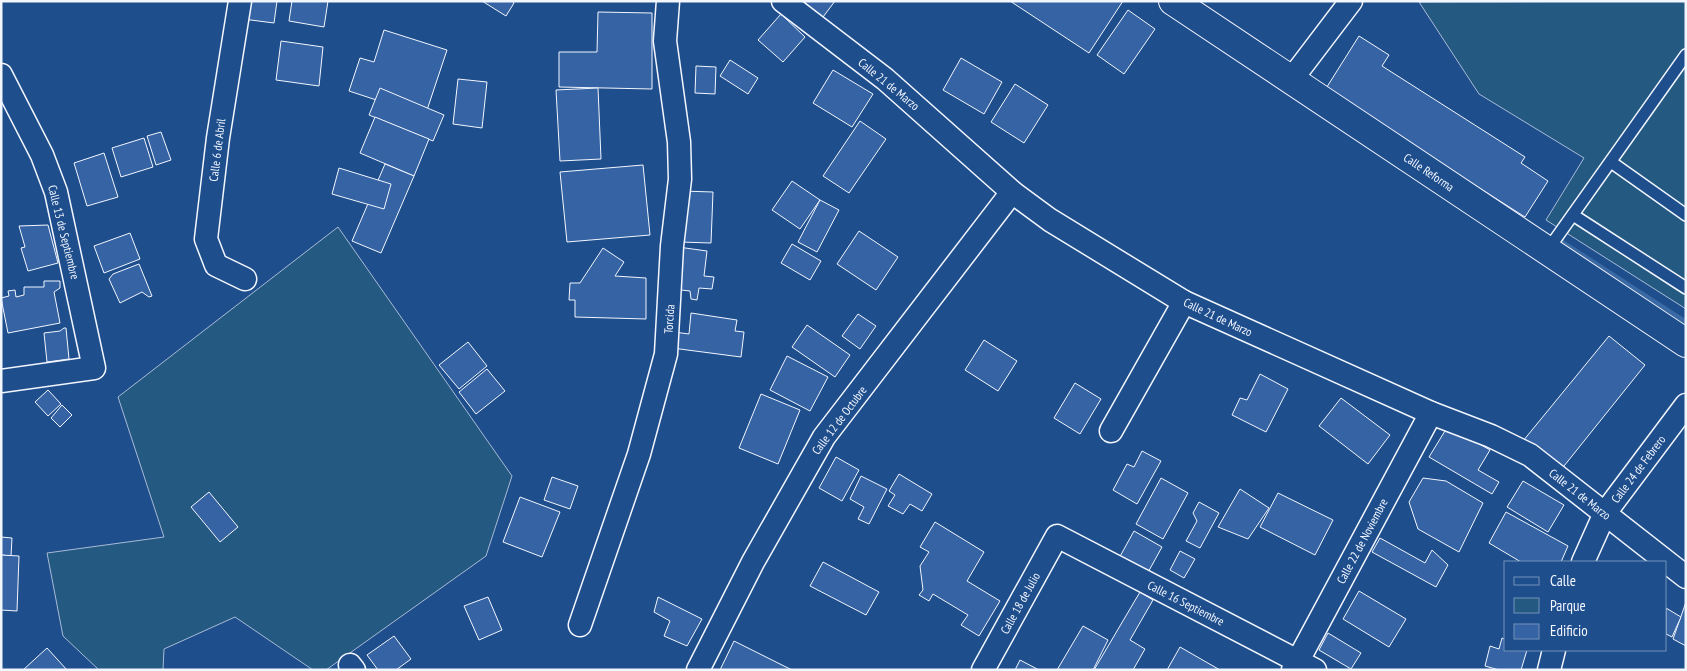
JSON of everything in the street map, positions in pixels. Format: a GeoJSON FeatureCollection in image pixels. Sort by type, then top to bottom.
{"type":"FeatureCollection","features":[{"type":"Feature","properties":{"kind":"street","name":"Calle 6 de Abril"},"geometry":{"type":"LineString","coordinates":[[240,1],[218,138],[206,239],[216,266],[245,279]]}},
{"type":"Feature","properties":{"kind":"street","name":"Torcida"},"geometry":{"type":"LineString","coordinates":[[580,625],[639,454],[666,354],[672,246],[680,179],[679,142],[665,41],[668,1]]}},
{"type":"Feature","properties":{"kind":"street","name":"Calle 21 de Marzo"},"geometry":{"type":"LineString","coordinates":[[783,1],[885,79],[1012,192],[1050,220],[1184,302],[1431,413],[1491,436],[1530,455],[1666,561]]}},
{"type":"Feature","properties":{"kind":"street","name":"Calle Reforma"},"geometry":{"type":"LineString","coordinates":[[1173,1],[1686,342]]}},
{"type":"Feature","properties":{"kind":"street"},"geometry":{"type":"LineString","coordinates":[[1291,80],[1351,1]]}},
{"type":"Feature","properties":{"kind":"street","name":"Calle 13 de Septiembre"},"geometry":{"type":"LineString","coordinates":[[1,75],[42,155],[56,192],[94,368],[1,381]]}},
{"type":"Feature","properties":{"kind":"street","name":"Calle 12 de Octubre"},"geometry":{"type":"LineString","coordinates":[[698,670],[753,562],[824,437],[1012,192]]}},
{"type":"Feature","properties":{"kind":"street"},"geometry":{"type":"LineString","coordinates":[[1111,431],[1184,302]]}},
{"type":"Feature","properties":{"kind":"street","name":"Calle 24 de Febrero"},"geometry":{"type":"LineString","coordinates":[[1583,561],[1605,513],[1686,405]]}},
{"type":"Feature","properties":{"kind":"street","name":"Calle 22 de Noviembre"},"geometry":{"type":"LineString","coordinates":[[1302,667],[1431,413]]}},
{"type":"Feature","properties":{"kind":"street","name":"Calle 16 Septiembre"},"geometry":{"type":"LineString","coordinates":[[1057,536],[1302,667]]}},
{"type":"Feature","properties":{"kind":"street","name":"Calle 18 de Julio"},"geometry":{"type":"LineString","coordinates":[[983,670],[1057,536]]}},
{"type":"Feature","properties":{"kind":"street","name":"Calle 21 de Marzo"},"geometry":{"type":"LineString","coordinates":[[1667,562],[1686,577]]}},
{"type":"Feature","properties":{"kind":"street"},"geometry":{"type":"LineString","coordinates":[[1549,670],[1554,651]]}},
{"type":"Feature","properties":{"kind":"lane"},"geometry":{"type":"LineString","coordinates":[[1548,251],[1686,55]]}},
{"type":"Feature","properties":{"kind":"lane"},"geometry":{"type":"LineString","coordinates":[[1610,162],[1686,215]]}},
{"type":"Feature","properties":{"kind":"lane"},"geometry":{"type":"LineString","coordinates":[[1573,215],[1686,288]]}},
{"type":"Feature","properties":{"kind":"green space"},"geometry":{"type":"Polygon","coordinates":[[[1686,1],[1686,309],[1546,220],[1584,158],[1479,94],[1419,2],[1686,1]]]}},
{"type":"Feature","properties":{"kind":"green space"},"geometry":{"type":"Polygon","coordinates":[[[338,227],[512,476],[486,556],[326,670],[313,670],[235,617],[164,649],[163,670],[99,670],[63,636],[47,553],[164,537],[118,397],[338,227]]]}},
{"type":"Feature","properties":{"kind":"building"},"geometry":{"type":"Polygon","coordinates":[[[246,1],[277,1],[274,23],[243,19],[246,1]]]}},
{"type":"Feature","properties":{"kind":"building"},"geometry":{"type":"Polygon","coordinates":[[[292,1],[328,1],[324,27],[289,21],[292,1]]]}},
{"type":"Feature","properties":{"kind":"building"},"geometry":{"type":"Polygon","coordinates":[[[482,1],[512,1],[514,3],[506,16],[482,1]]]}},
{"type":"Feature","properties":{"kind":"building"},"geometry":{"type":"Polygon","coordinates":[[[803,1],[835,1],[823,17],[803,1]]]}},
{"type":"Feature","properties":{"kind":"building"},"geometry":{"type":"Polygon","coordinates":[[[1010,1],[1123,1],[1089,53],[1010,1]]]}},
{"type":"Feature","properties":{"kind":"building"},"geometry":{"type":"Polygon","coordinates":[[[1128,10],[1155,29],[1124,74],[1097,55],[1128,10]]]}},
{"type":"Feature","properties":{"kind":"building"},"geometry":{"type":"Polygon","coordinates":[[[598,12],[652,13],[652,89],[559,87],[559,52],[597,52],[598,12]]]}},
{"type":"Feature","properties":{"kind":"building"},"geometry":{"type":"Polygon","coordinates":[[[781,14],[805,37],[783,62],[758,40],[781,14]]]}},
{"type":"Feature","properties":{"kind":"building"},"geometry":{"type":"Polygon","coordinates":[[[384,30],[447,50],[425,116],[349,91],[360,58],[374,62],[384,30]]]}},
{"type":"Feature","properties":{"kind":"building"},"geometry":{"type":"Polygon","coordinates":[[[1359,36],[1389,55],[1382,66],[1525,157],[1521,163],[1548,181],[1525,217],[1325,90],[1359,36]]]}},
{"type":"Feature","properties":{"kind":"building"},"geometry":{"type":"Polygon","coordinates":[[[281,41],[323,47],[319,86],[276,80],[281,41]]]}},
{"type":"Feature","properties":{"kind":"building"},"geometry":{"type":"Polygon","coordinates":[[[961,58],[1002,82],[984,114],[943,90],[961,58]]]}},
{"type":"Feature","properties":{"kind":"building"},"geometry":{"type":"Polygon","coordinates":[[[730,60],[758,78],[748,94],[720,76],[730,60]]]}},
{"type":"Feature","properties":{"kind":"building"},"geometry":{"type":"Polygon","coordinates":[[[696,66],[716,67],[715,94],[695,93],[696,66]]]}},
{"type":"Feature","properties":{"kind":"building"},"geometry":{"type":"Polygon","coordinates":[[[833,70],[873,94],[852,127],[813,103],[833,70]]]}},
{"type":"Feature","properties":{"kind":"building"},"geometry":{"type":"Polygon","coordinates":[[[458,79],[487,82],[482,128],[453,124],[458,79]]]}},
{"type":"Feature","properties":{"kind":"building"},"geometry":{"type":"Polygon","coordinates":[[[1015,84],[1048,105],[1024,143],[991,122],[1015,84]]]}},
{"type":"Feature","properties":{"kind":"building"},"geometry":{"type":"Polygon","coordinates":[[[380,88],[444,115],[433,141],[369,115],[380,88]]]}},
{"type":"Feature","properties":{"kind":"building"},"geometry":{"type":"Polygon","coordinates":[[[598,88],[601,159],[560,161],[556,90],[598,88]]]}},
{"type":"Feature","properties":{"kind":"building"},"geometry":{"type":"Polygon","coordinates":[[[375,117],[429,139],[414,176],[360,153],[375,117]]]}},
{"type":"Feature","properties":{"kind":"building"},"geometry":{"type":"Polygon","coordinates":[[[860,121],[886,139],[849,193],[823,176],[860,121]]]}},
{"type":"Feature","properties":{"kind":"building"},"geometry":{"type":"Polygon","coordinates":[[[161,132],[171,160],[156,165],[147,136],[161,132]]]}},
{"type":"Feature","properties":{"kind":"building"},"geometry":{"type":"Polygon","coordinates":[[[144,138],[153,167],[121,177],[112,148],[144,138]]]}},
{"type":"Feature","properties":{"kind":"building"},"geometry":{"type":"Polygon","coordinates":[[[104,153],[118,197],[87,206],[74,163],[104,153]]]}},
{"type":"Feature","properties":{"kind":"building"},"geometry":{"type":"Polygon","coordinates":[[[385,164],[414,176],[381,253],[352,241],[385,164]]]}},
{"type":"Feature","properties":{"kind":"building"},"geometry":{"type":"Polygon","coordinates":[[[643,165],[650,235],[567,242],[560,172],[643,165]]]}},
{"type":"Feature","properties":{"kind":"building"},"geometry":{"type":"Polygon","coordinates":[[[339,168],[391,184],[384,209],[332,194],[339,168]]]}},
{"type":"Feature","properties":{"kind":"building"},"geometry":{"type":"Polygon","coordinates":[[[792,181],[820,200],[800,229],[772,210],[792,181]]]}},
{"type":"Feature","properties":{"kind":"building"},"geometry":{"type":"Polygon","coordinates":[[[682,191],[713,192],[711,243],[680,242],[682,191]]]}},
{"type":"Feature","properties":{"kind":"building"},"geometry":{"type":"Polygon","coordinates":[[[820,200],[839,210],[817,252],[798,242],[820,200]]]}},
{"type":"Feature","properties":{"kind":"building"},"geometry":{"type":"Polygon","coordinates":[[[48,225],[58,263],[28,271],[21,248],[25,247],[19,226],[48,225]]]}},
{"type":"Feature","properties":{"kind":"building"},"geometry":{"type":"Polygon","coordinates":[[[859,231],[898,257],[876,290],[837,264],[859,231]]]}},
{"type":"Feature","properties":{"kind":"building"},"geometry":{"type":"Polygon","coordinates":[[[130,233],[140,259],[104,273],[94,246],[130,233]]]}},
{"type":"Feature","properties":{"kind":"building"},"geometry":{"type":"Polygon","coordinates":[[[792,244],[821,261],[810,280],[781,263],[792,244]]]}},
{"type":"Feature","properties":{"kind":"building"},"geometry":{"type":"Polygon","coordinates":[[[678,247],[707,251],[704,276],[714,277],[712,289],[699,288],[697,300],[691,299],[690,291],[673,289],[678,247]]]}},
{"type":"Feature","properties":{"kind":"building"},"geometry":{"type":"Polygon","coordinates":[[[603,248],[624,262],[615,276],[646,278],[646,319],[575,317],[575,300],[569,300],[570,283],[580,283],[603,248]]]}},
{"type":"Feature","properties":{"kind":"building"},"geometry":{"type":"Polygon","coordinates":[[[139,264],[152,296],[149,297],[142,292],[120,303],[109,279],[113,274],[139,264]]]}},
{"type":"Feature","properties":{"kind":"building"},"geometry":{"type":"Polygon","coordinates":[[[44,281],[60,281],[60,288],[54,292],[60,323],[8,333],[1,298],[9,296],[8,291],[15,290],[16,297],[24,295],[24,287],[44,287],[44,281]]]}},
{"type":"Feature","properties":{"kind":"building"},"geometry":{"type":"Polygon","coordinates":[[[691,313],[737,320],[735,331],[744,332],[741,357],[672,348],[674,332],[689,334],[691,313]]]}},
{"type":"Feature","properties":{"kind":"building"},"geometry":{"type":"Polygon","coordinates":[[[858,314],[876,326],[860,349],[842,336],[858,314]]]}},
{"type":"Feature","properties":{"kind":"building"},"geometry":{"type":"Polygon","coordinates":[[[807,325],[850,355],[835,377],[792,347],[807,325]]]}},
{"type":"Feature","properties":{"kind":"building"},"geometry":{"type":"Polygon","coordinates":[[[66,328],[69,359],[47,362],[44,333],[60,331],[66,328]]]}},
{"type":"Feature","properties":{"kind":"building"},"geometry":{"type":"Polygon","coordinates":[[[1609,336],[1645,365],[1560,471],[1523,441],[1609,336]]]}},
{"type":"Feature","properties":{"kind":"building"},"geometry":{"type":"Polygon","coordinates":[[[984,340],[1017,361],[998,391],[965,370],[984,340]]]}},
{"type":"Feature","properties":{"kind":"building"},"geometry":{"type":"Polygon","coordinates":[[[468,342],[487,366],[459,389],[439,365],[468,342]]]}},
{"type":"Feature","properties":{"kind":"building"},"geometry":{"type":"Polygon","coordinates":[[[787,356],[828,377],[810,411],[770,390],[787,356]]]}},
{"type":"Feature","properties":{"kind":"building"},"geometry":{"type":"Polygon","coordinates":[[[487,369],[505,391],[476,414],[459,392],[487,369]]]}},
{"type":"Feature","properties":{"kind":"building"},"geometry":{"type":"Polygon","coordinates":[[[1260,374],[1288,389],[1266,432],[1232,415],[1240,398],[1247,400],[1260,374]]]}},
{"type":"Feature","properties":{"kind":"building"},"geometry":{"type":"Polygon","coordinates":[[[1075,383],[1101,399],[1080,434],[1054,418],[1075,383]]]}},
{"type":"Feature","properties":{"kind":"building"},"geometry":{"type":"Polygon","coordinates":[[[48,390],[61,404],[48,416],[35,402],[48,390]]]}},
{"type":"Feature","properties":{"kind":"building"},"geometry":{"type":"Polygon","coordinates":[[[761,394],[800,410],[778,464],[739,448],[761,394]]]}},
{"type":"Feature","properties":{"kind":"building"},"geometry":{"type":"Polygon","coordinates":[[[1341,398],[1390,435],[1368,464],[1319,426],[1341,398]]]}},
{"type":"Feature","properties":{"kind":"building"},"geometry":{"type":"Polygon","coordinates":[[[62,405],[72,415],[60,427],[51,418],[62,405]]]}},
{"type":"Feature","properties":{"kind":"building"},"geometry":{"type":"Polygon","coordinates":[[[1448,426],[1490,450],[1478,470],[1499,482],[1492,494],[1429,457],[1448,426]]]}},
{"type":"Feature","properties":{"kind":"building"},"geometry":{"type":"Polygon","coordinates":[[[1142,451],[1161,461],[1137,504],[1113,490],[1127,464],[1134,467],[1142,451]]]}},
{"type":"Feature","properties":{"kind":"building"},"geometry":{"type":"Polygon","coordinates":[[[836,457],[859,470],[842,501],[819,488],[836,457]]]}},
{"type":"Feature","properties":{"kind":"building"},"geometry":{"type":"Polygon","coordinates":[[[899,474],[932,494],[922,511],[910,504],[903,514],[888,506],[895,495],[889,491],[899,474]]]}},
{"type":"Feature","properties":{"kind":"building"},"geometry":{"type":"Polygon","coordinates":[[[861,476],[887,489],[869,524],[858,519],[864,507],[850,499],[861,476]]]}},
{"type":"Feature","properties":{"kind":"building"},"geometry":{"type":"Polygon","coordinates":[[[552,477],[578,486],[570,509],[544,500],[552,477]]]}},
{"type":"Feature","properties":{"kind":"building"},"geometry":{"type":"Polygon","coordinates":[[[1161,478],[1188,493],[1163,539],[1136,524],[1161,478]]]}},
{"type":"Feature","properties":{"kind":"building"},"geometry":{"type":"Polygon","coordinates":[[[1423,478],[1446,481],[1483,503],[1459,552],[1418,529],[1409,502],[1423,478]]]}},
{"type":"Feature","properties":{"kind":"building"},"geometry":{"type":"Polygon","coordinates":[[[1523,481],[1564,505],[1548,532],[1507,507],[1523,481]]]}},
{"type":"Feature","properties":{"kind":"building"},"geometry":{"type":"Polygon","coordinates":[[[1240,489],[1269,508],[1248,539],[1218,527],[1240,489]]]}},
{"type":"Feature","properties":{"kind":"building"},"geometry":{"type":"Polygon","coordinates":[[[209,492],[238,527],[220,542],[191,507],[209,492]]]}},
{"type":"Feature","properties":{"kind":"building"},"geometry":{"type":"Polygon","coordinates":[[[1278,493],[1333,520],[1315,555],[1260,527],[1278,493]]]}},
{"type":"Feature","properties":{"kind":"building"},"geometry":{"type":"Polygon","coordinates":[[[520,497],[560,512],[542,557],[503,542],[520,497]]]}},
{"type":"Feature","properties":{"kind":"building"},"geometry":{"type":"Polygon","coordinates":[[[1199,502],[1219,513],[1200,548],[1186,541],[1197,521],[1193,513],[1199,502]]]}},
{"type":"Feature","properties":{"kind":"building"},"geometry":{"type":"Polygon","coordinates":[[[1506,512],[1568,546],[1561,561],[1519,561],[1489,543],[1506,512]]]}},
{"type":"Feature","properties":{"kind":"building"},"geometry":{"type":"Polygon","coordinates":[[[935,522],[984,552],[967,581],[1000,601],[979,636],[961,625],[968,615],[933,594],[929,601],[919,595],[923,590],[920,566],[929,552],[920,547],[935,522]]]}},
{"type":"Feature","properties":{"kind":"building"},"geometry":{"type":"Polygon","coordinates":[[[1134,531],[1162,547],[1146,576],[1118,560],[1134,531]]]}},
{"type":"Feature","properties":{"kind":"building"},"geometry":{"type":"Polygon","coordinates":[[[1,537],[12,538],[11,556],[1,555],[1,537]]]}},
{"type":"Feature","properties":{"kind":"building"},"geometry":{"type":"Polygon","coordinates":[[[1380,538],[1425,563],[1432,550],[1448,565],[1436,587],[1372,552],[1380,538]]]}},
{"type":"Feature","properties":{"kind":"building"},"geometry":{"type":"Polygon","coordinates":[[[1180,551],[1195,559],[1184,578],[1170,570],[1180,551]]]}},
{"type":"Feature","properties":{"kind":"building"},"geometry":{"type":"Polygon","coordinates":[[[1,555],[19,556],[17,611],[1,610],[1,555]]]}},
{"type":"Feature","properties":{"kind":"building"},"geometry":{"type":"Polygon","coordinates":[[[823,562],[879,592],[866,615],[810,586],[823,562]]]}},
{"type":"Feature","properties":{"kind":"building"},"geometry":{"type":"Polygon","coordinates":[[[1359,591],[1406,619],[1389,647],[1343,619],[1359,591]]]}},
{"type":"Feature","properties":{"kind":"building"},"geometry":{"type":"Polygon","coordinates":[[[1140,592],[1153,600],[1130,640],[1145,649],[1133,670],[1094,670],[1140,592]]]}},
{"type":"Feature","properties":{"kind":"building"},"geometry":{"type":"Polygon","coordinates":[[[488,597],[502,630],[479,640],[464,606],[488,597]]]}},
{"type":"Feature","properties":{"kind":"building"},"geometry":{"type":"Polygon","coordinates":[[[658,597],[702,619],[687,646],[664,636],[670,621],[654,612],[658,597]]]}},
{"type":"Feature","properties":{"kind":"building"},"geometry":{"type":"Polygon","coordinates":[[[1686,602],[1686,646],[1673,639],[1686,602]]]}},
{"type":"Feature","properties":{"kind":"building"},"geometry":{"type":"Polygon","coordinates":[[[1667,609],[1681,617],[1672,637],[1667,634],[1667,609]]]}},
{"type":"Feature","properties":{"kind":"building"},"geometry":{"type":"Polygon","coordinates":[[[1083,626],[1108,640],[1093,670],[1057,670],[1083,626]]]}},
{"type":"Feature","properties":{"kind":"building"},"geometry":{"type":"Polygon","coordinates":[[[1328,633],[1361,653],[1351,669],[1319,650],[1328,633]]]}},
{"type":"Feature","properties":{"kind":"building"},"geometry":{"type":"Polygon","coordinates":[[[394,636],[411,659],[396,670],[378,670],[367,655],[394,636]]]}},
{"type":"Feature","properties":{"kind":"building"},"geometry":{"type":"Polygon","coordinates":[[[1502,638],[1504,639],[1504,651],[1527,651],[1521,670],[1499,670],[1485,666],[1490,646],[1499,649],[1502,638]]]}},
{"type":"Feature","properties":{"kind":"building"},"geometry":{"type":"Polygon","coordinates":[[[734,641],[792,670],[720,670],[734,641]]]}},
{"type":"Feature","properties":{"kind":"building"},"geometry":{"type":"Polygon","coordinates":[[[1180,647],[1220,670],[1167,670],[1180,647]]]}},
{"type":"Feature","properties":{"kind":"building"},"geometry":{"type":"Polygon","coordinates":[[[47,648],[67,670],[23,670],[47,648]]]}},
{"type":"Feature","properties":{"kind":"building"},"geometry":{"type":"Polygon","coordinates":[[[1020,660],[1039,670],[1015,670],[1020,660]]]}},
{"type":"Feature","properties":{"kind":"waterway"},"geometry":{"type":"LineString","coordinates":[[1553,238],[1686,324]]}}]}
